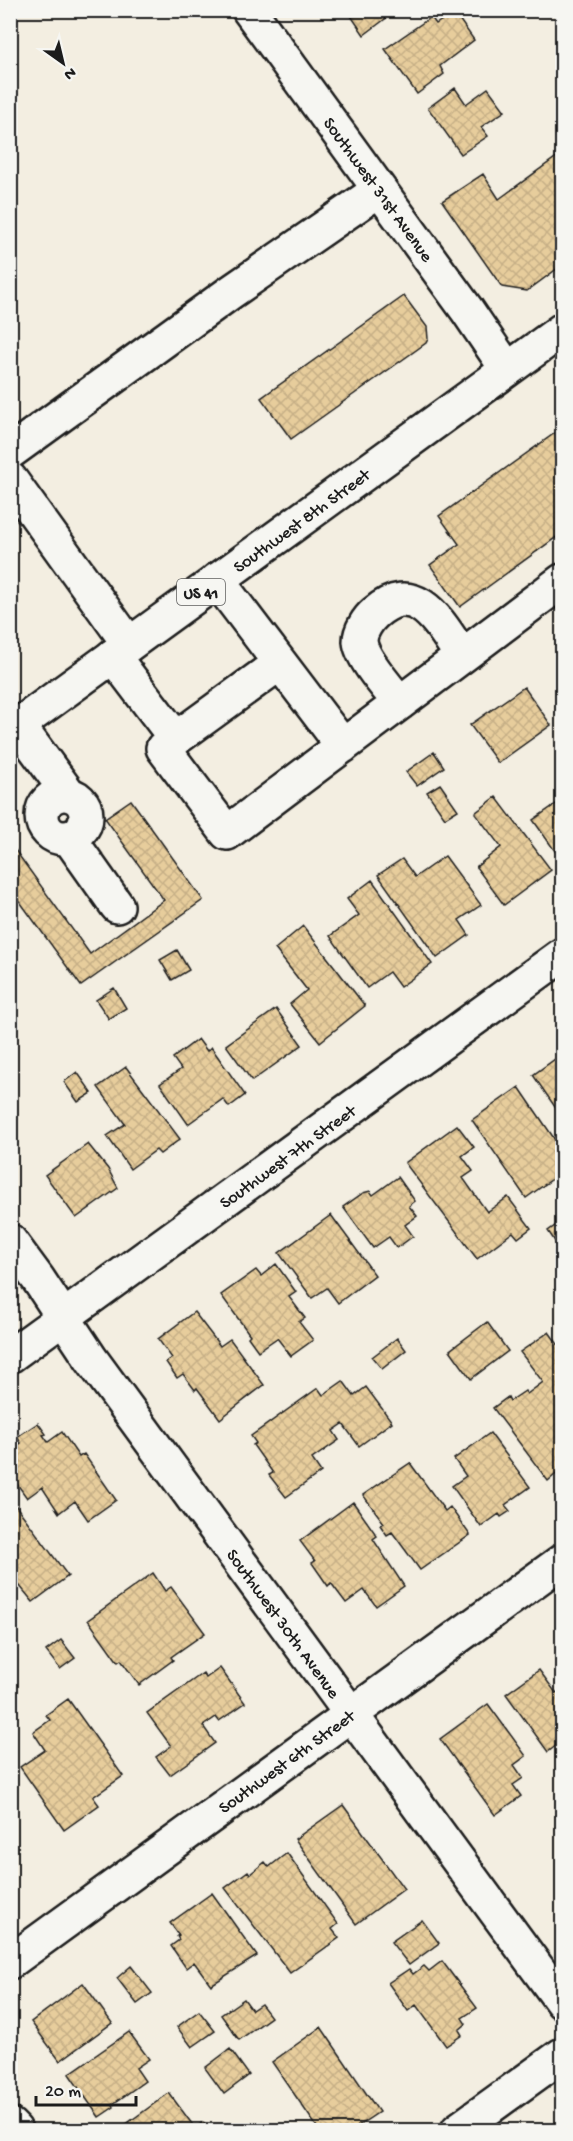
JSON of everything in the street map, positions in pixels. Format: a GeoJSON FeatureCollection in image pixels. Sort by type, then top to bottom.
{"type":"FeatureCollection","features":[{"type":"Feature","properties":{"kind":"street","name":"Southwest 31st Avenue"},"geometry":{"type":"LineString","coordinates":[[249,10],[507,369]]}},
{"type":"Feature","properties":{"kind":"street"},"geometry":{"type":"LineString","coordinates":[[10,452],[212,306],[379,190]]}},
{"type":"Feature","properties":{"kind":"street","name":"Southwest 8th Street"},"geometry":{"type":"LineString","coordinates":[[14,728],[562,330]]}},
{"type":"Feature","properties":{"kind":"street"},"geometry":{"type":"LineString","coordinates":[[10,479],[176,739]]}},
{"type":"Feature","properties":{"kind":"street"},"geometry":{"type":"LineString","coordinates":[[217,580],[343,746]]}},
{"type":"Feature","properties":{"kind":"street"},"geometry":{"type":"LineString","coordinates":[[280,663],[164,748],[227,833],[562,581]]}},
{"type":"Feature","properties":{"kind":"street"},"geometry":{"type":"LineString","coordinates":[[400,704],[368,661],[360,641],[364,627],[375,613],[390,604],[405,599],[415,602],[435,619],[462,656]]}},
{"type":"Feature","properties":{"kind":"street"},"geometry":{"type":"LineString","coordinates":[[14,728],[68,794],[54,795],[44,806],[41,812],[44,827],[55,837],[69,838],[117,906]]}},
{"type":"Feature","properties":{"kind":"street","name":"Southwest 7th Street"},"geometry":{"type":"LineString","coordinates":[[10,1356],[562,955]]}},
{"type":"Feature","properties":{"kind":"street","name":"Southwest 30th Avenue"},"geometry":{"type":"LineString","coordinates":[[10,1241],[98,1368],[562,2002]]}},
{"type":"Feature","properties":{"kind":"street","name":"Southwest 6th Street"},"geometry":{"type":"LineString","coordinates":[[10,1962],[562,1561]]}},
{"type":"Feature","properties":{"kind":"street"},"geometry":{"type":"LineString","coordinates":[[458,2130],[562,2055]]}},
{"type":"Feature","properties":{"kind":"street"},"geometry":{"type":"LineString","coordinates":[[10,2124],[15,2130]]}},
{"type":"Feature","properties":{"kind":"building"},"geometry":{"type":"Polygon","coordinates":[[[347,10],[397,10],[364,35],[347,10]]]}},
{"type":"Feature","properties":{"kind":"building"},"geometry":{"type":"Polygon","coordinates":[[[454,12],[474,40],[440,66],[444,74],[417,94],[385,49],[431,17],[436,24],[454,12]]]}},
{"type":"Feature","properties":{"kind":"building"},"geometry":{"type":"Polygon","coordinates":[[[455,88],[466,104],[488,88],[505,111],[481,127],[488,136],[461,154],[428,108],[455,88]]]}},
{"type":"Feature","properties":{"kind":"building"},"geometry":{"type":"Polygon","coordinates":[[[562,153],[562,265],[527,291],[502,287],[442,201],[483,174],[499,199],[562,153]]]}},
{"type":"Feature","properties":{"kind":"building"},"geometry":{"type":"Polygon","coordinates":[[[404,296],[427,327],[426,343],[291,439],[261,398],[404,296]]]}},
{"type":"Feature","properties":{"kind":"building"},"geometry":{"type":"Polygon","coordinates":[[[562,428],[562,533],[460,607],[430,565],[459,544],[439,516],[562,428]]]}},
{"type":"Feature","properties":{"kind":"building"},"geometry":{"type":"Polygon","coordinates":[[[524,687],[551,725],[498,763],[470,725],[524,687]]]}},
{"type":"Feature","properties":{"kind":"building"},"geometry":{"type":"Polygon","coordinates":[[[434,752],[444,767],[417,786],[406,772],[434,752]]]}},
{"type":"Feature","properties":{"kind":"building"},"geometry":{"type":"Polygon","coordinates":[[[440,784],[458,810],[445,818],[427,792],[440,784]]]}},
{"type":"Feature","properties":{"kind":"building"},"geometry":{"type":"Polygon","coordinates":[[[496,797],[551,870],[504,905],[476,867],[501,847],[475,813],[496,797]]]}},
{"type":"Feature","properties":{"kind":"building"},"geometry":{"type":"Polygon","coordinates":[[[131,800],[203,900],[81,986],[10,888],[10,843],[90,954],[164,900],[105,818],[131,800]]]}},
{"type":"Feature","properties":{"kind":"building"},"geometry":{"type":"Polygon","coordinates":[[[562,800],[562,856],[560,858],[533,820],[562,800]]]}},
{"type":"Feature","properties":{"kind":"building"},"geometry":{"type":"Polygon","coordinates":[[[445,856],[481,905],[459,920],[469,935],[437,958],[378,875],[402,859],[415,877],[445,856]]]}},
{"type":"Feature","properties":{"kind":"building"},"geometry":{"type":"Polygon","coordinates":[[[372,880],[432,964],[400,987],[389,972],[367,988],[330,936],[359,915],[347,899],[372,880]]]}},
{"type":"Feature","properties":{"kind":"building"},"geometry":{"type":"Polygon","coordinates":[[[303,926],[365,1006],[320,1042],[290,1004],[307,990],[275,949],[303,926]]]}},
{"type":"Feature","properties":{"kind":"building"},"geometry":{"type":"Polygon","coordinates":[[[177,950],[189,970],[172,980],[160,960],[177,950]]]}},
{"type":"Feature","properties":{"kind":"building"},"geometry":{"type":"Polygon","coordinates":[[[114,988],[126,1008],[109,1019],[96,1000],[114,988]]]}},
{"type":"Feature","properties":{"kind":"building"},"geometry":{"type":"Polygon","coordinates":[[[276,1009],[302,1045],[252,1081],[226,1045],[276,1009]]]}},
{"type":"Feature","properties":{"kind":"building"},"geometry":{"type":"Polygon","coordinates":[[[198,1039],[207,1051],[211,1047],[245,1095],[229,1107],[223,1099],[188,1124],[160,1084],[181,1069],[173,1058],[198,1039]]]}},
{"type":"Feature","properties":{"kind":"building"},"geometry":{"type":"Polygon","coordinates":[[[562,1054],[562,1117],[533,1075],[562,1054]]]}},
{"type":"Feature","properties":{"kind":"building"},"geometry":{"type":"Polygon","coordinates":[[[126,1067],[180,1139],[160,1154],[156,1150],[130,1169],[107,1136],[125,1124],[98,1087],[126,1067]]]}},
{"type":"Feature","properties":{"kind":"building"},"geometry":{"type":"Polygon","coordinates":[[[77,1072],[92,1093],[78,1102],[64,1082],[77,1072]]]}},
{"type":"Feature","properties":{"kind":"building"},"geometry":{"type":"Polygon","coordinates":[[[519,1087],[562,1150],[562,1172],[526,1198],[472,1120],[519,1087]]]}},
{"type":"Feature","properties":{"kind":"building"},"geometry":{"type":"Polygon","coordinates":[[[457,1125],[474,1147],[462,1156],[473,1171],[463,1178],[487,1212],[508,1197],[531,1228],[518,1238],[513,1232],[477,1259],[405,1163],[457,1125]]]}},
{"type":"Feature","properties":{"kind":"building"},"geometry":{"type":"Polygon","coordinates":[[[88,1144],[108,1169],[118,1188],[76,1218],[45,1175],[88,1144]]]}},
{"type":"Feature","properties":{"kind":"building"},"geometry":{"type":"Polygon","coordinates":[[[398,1177],[415,1201],[409,1206],[417,1216],[405,1225],[413,1236],[397,1248],[389,1237],[373,1248],[343,1207],[363,1193],[370,1191],[373,1195],[398,1177]]]}},
{"type":"Feature","properties":{"kind":"building"},"geometry":{"type":"Polygon","coordinates":[[[331,1215],[375,1275],[338,1303],[327,1288],[312,1298],[279,1253],[331,1215]]]}},
{"type":"Feature","properties":{"kind":"building"},"geometry":{"type":"Polygon","coordinates":[[[562,1221],[562,1252],[548,1231],[562,1221]]]}},
{"type":"Feature","properties":{"kind":"building"},"geometry":{"type":"Polygon","coordinates":[[[276,1264],[296,1292],[289,1297],[305,1318],[299,1322],[313,1340],[291,1356],[277,1338],[258,1351],[248,1337],[250,1335],[221,1295],[256,1270],[261,1276],[276,1264]]]}},
{"type":"Feature","properties":{"kind":"building"},"geometry":{"type":"Polygon","coordinates":[[[194,1312],[220,1346],[230,1339],[264,1385],[220,1419],[197,1388],[195,1390],[183,1374],[177,1378],[166,1362],[172,1358],[158,1339],[194,1312]]]}},
{"type":"Feature","properties":{"kind":"building"},"geometry":{"type":"Polygon","coordinates":[[[487,1322],[508,1351],[471,1379],[450,1350],[487,1322]]]}},
{"type":"Feature","properties":{"kind":"building"},"geometry":{"type":"Polygon","coordinates":[[[549,1332],[562,1350],[562,1469],[548,1481],[493,1408],[508,1397],[510,1401],[525,1391],[527,1394],[543,1382],[520,1352],[549,1332]]]}},
{"type":"Feature","properties":{"kind":"building"},"geometry":{"type":"Polygon","coordinates":[[[397,1338],[406,1350],[382,1369],[372,1357],[397,1338]]]}},
{"type":"Feature","properties":{"kind":"building"},"geometry":{"type":"Polygon","coordinates":[[[343,1381],[354,1396],[366,1387],[392,1422],[359,1446],[343,1424],[333,1431],[339,1440],[312,1459],[321,1472],[286,1497],[269,1475],[273,1473],[253,1445],[256,1443],[251,1436],[318,1388],[323,1395],[343,1381]]]}},
{"type":"Feature","properties":{"kind":"building"},"geometry":{"type":"Polygon","coordinates":[[[38,1423],[46,1434],[43,1435],[48,1442],[62,1432],[79,1457],[84,1454],[116,1500],[88,1520],[75,1501],[59,1513],[42,1487],[27,1498],[10,1474],[10,1451],[21,1443],[17,1437],[38,1423]]]}},
{"type":"Feature","properties":{"kind":"building"},"geometry":{"type":"Polygon","coordinates":[[[490,1433],[530,1487],[505,1505],[510,1511],[501,1517],[499,1514],[481,1527],[452,1486],[466,1476],[454,1459],[490,1433]]]}},
{"type":"Feature","properties":{"kind":"building"},"geometry":{"type":"Polygon","coordinates":[[[410,1463],[445,1511],[450,1507],[470,1535],[420,1570],[392,1532],[387,1535],[380,1525],[384,1523],[363,1495],[410,1463]]]}},
{"type":"Feature","properties":{"kind":"building"},"geometry":{"type":"Polygon","coordinates":[[[10,1498],[68,1576],[33,1602],[10,1574],[10,1498]]]}},
{"type":"Feature","properties":{"kind":"building"},"geometry":{"type":"Polygon","coordinates":[[[353,1502],[377,1536],[373,1539],[404,1586],[376,1606],[364,1590],[346,1603],[331,1583],[328,1586],[312,1563],[315,1561],[300,1541],[353,1502]]]}},
{"type":"Feature","properties":{"kind":"building"},"geometry":{"type":"Polygon","coordinates":[[[153,1573],[165,1591],[171,1587],[205,1633],[171,1657],[173,1660],[139,1685],[121,1660],[118,1662],[88,1620],[153,1573]]]}},
{"type":"Feature","properties":{"kind":"building"},"geometry":{"type":"Polygon","coordinates":[[[61,1640],[75,1658],[60,1669],[46,1651],[61,1640]]]}},
{"type":"Feature","properties":{"kind":"building"},"geometry":{"type":"Polygon","coordinates":[[[220,1668],[245,1703],[219,1721],[216,1717],[203,1726],[215,1743],[170,1775],[156,1757],[171,1746],[147,1713],[203,1673],[206,1678],[220,1668]]]}},
{"type":"Feature","properties":{"kind":"building"},"geometry":{"type":"Polygon","coordinates":[[[539,1670],[556,1693],[562,1688],[562,1741],[548,1752],[506,1694],[539,1670]]]}},
{"type":"Feature","properties":{"kind":"building"},"geometry":{"type":"Polygon","coordinates":[[[68,1699],[123,1776],[93,1797],[99,1805],[64,1830],[20,1767],[45,1750],[33,1732],[50,1720],[46,1715],[68,1699]]]}},
{"type":"Feature","properties":{"kind":"building"},"geometry":{"type":"Polygon","coordinates":[[[488,1704],[526,1756],[514,1765],[523,1778],[513,1785],[521,1796],[495,1815],[440,1739],[488,1704]]]}},
{"type":"Feature","properties":{"kind":"building"},"geometry":{"type":"Polygon","coordinates":[[[343,1805],[404,1889],[356,1924],[295,1839],[343,1805]]]}},
{"type":"Feature","properties":{"kind":"building"},"geometry":{"type":"Polygon","coordinates":[[[287,1853],[338,1924],[332,1929],[339,1938],[290,1973],[225,1888],[248,1871],[250,1874],[265,1862],[269,1867],[287,1853]]]}},
{"type":"Feature","properties":{"kind":"building"},"geometry":{"type":"Polygon","coordinates":[[[212,1893],[257,1956],[211,1985],[194,1962],[186,1968],[171,1946],[179,1940],[177,1936],[179,1935],[170,1923],[212,1893]]]}},
{"type":"Feature","properties":{"kind":"building"},"geometry":{"type":"Polygon","coordinates":[[[422,1920],[439,1943],[409,1965],[391,1942],[422,1920]]]}},
{"type":"Feature","properties":{"kind":"building"},"geometry":{"type":"Polygon","coordinates":[[[442,1961],[477,2008],[462,2018],[466,2024],[459,2030],[462,2035],[446,2046],[416,2005],[408,2011],[388,1983],[409,1969],[413,1974],[424,1966],[429,1971],[442,1961]]]}},
{"type":"Feature","properties":{"kind":"building"},"geometry":{"type":"Polygon","coordinates":[[[131,1966],[152,1993],[137,2004],[117,1978],[131,1966]]]}},
{"type":"Feature","properties":{"kind":"building"},"geometry":{"type":"Polygon","coordinates":[[[83,1983],[112,2023],[60,2061],[31,2022],[83,1983]]]}},
{"type":"Feature","properties":{"kind":"building"},"geometry":{"type":"Polygon","coordinates":[[[244,1999],[252,2010],[261,2004],[271,2017],[239,2040],[221,2015],[244,1999]]]}},
{"type":"Feature","properties":{"kind":"building"},"geometry":{"type":"Polygon","coordinates":[[[199,2011],[215,2031],[192,2047],[177,2027],[199,2011]]]}},
{"type":"Feature","properties":{"kind":"building"},"geometry":{"type":"Polygon","coordinates":[[[321,2027],[379,2112],[352,2130],[319,2130],[272,2062],[321,2027]]]}},
{"type":"Feature","properties":{"kind":"building"},"geometry":{"type":"Polygon","coordinates":[[[129,2032],[149,2059],[136,2068],[145,2081],[99,2117],[69,2074],[129,2032]]]}},
{"type":"Feature","properties":{"kind":"building"},"geometry":{"type":"Polygon","coordinates":[[[230,2049],[249,2075],[224,2094],[205,2068],[230,2049]]]}},
{"type":"Feature","properties":{"kind":"building"},"geometry":{"type":"Polygon","coordinates":[[[169,2093],[195,2128],[203,2122],[210,2130],[118,2130],[169,2093]]]}}]}
